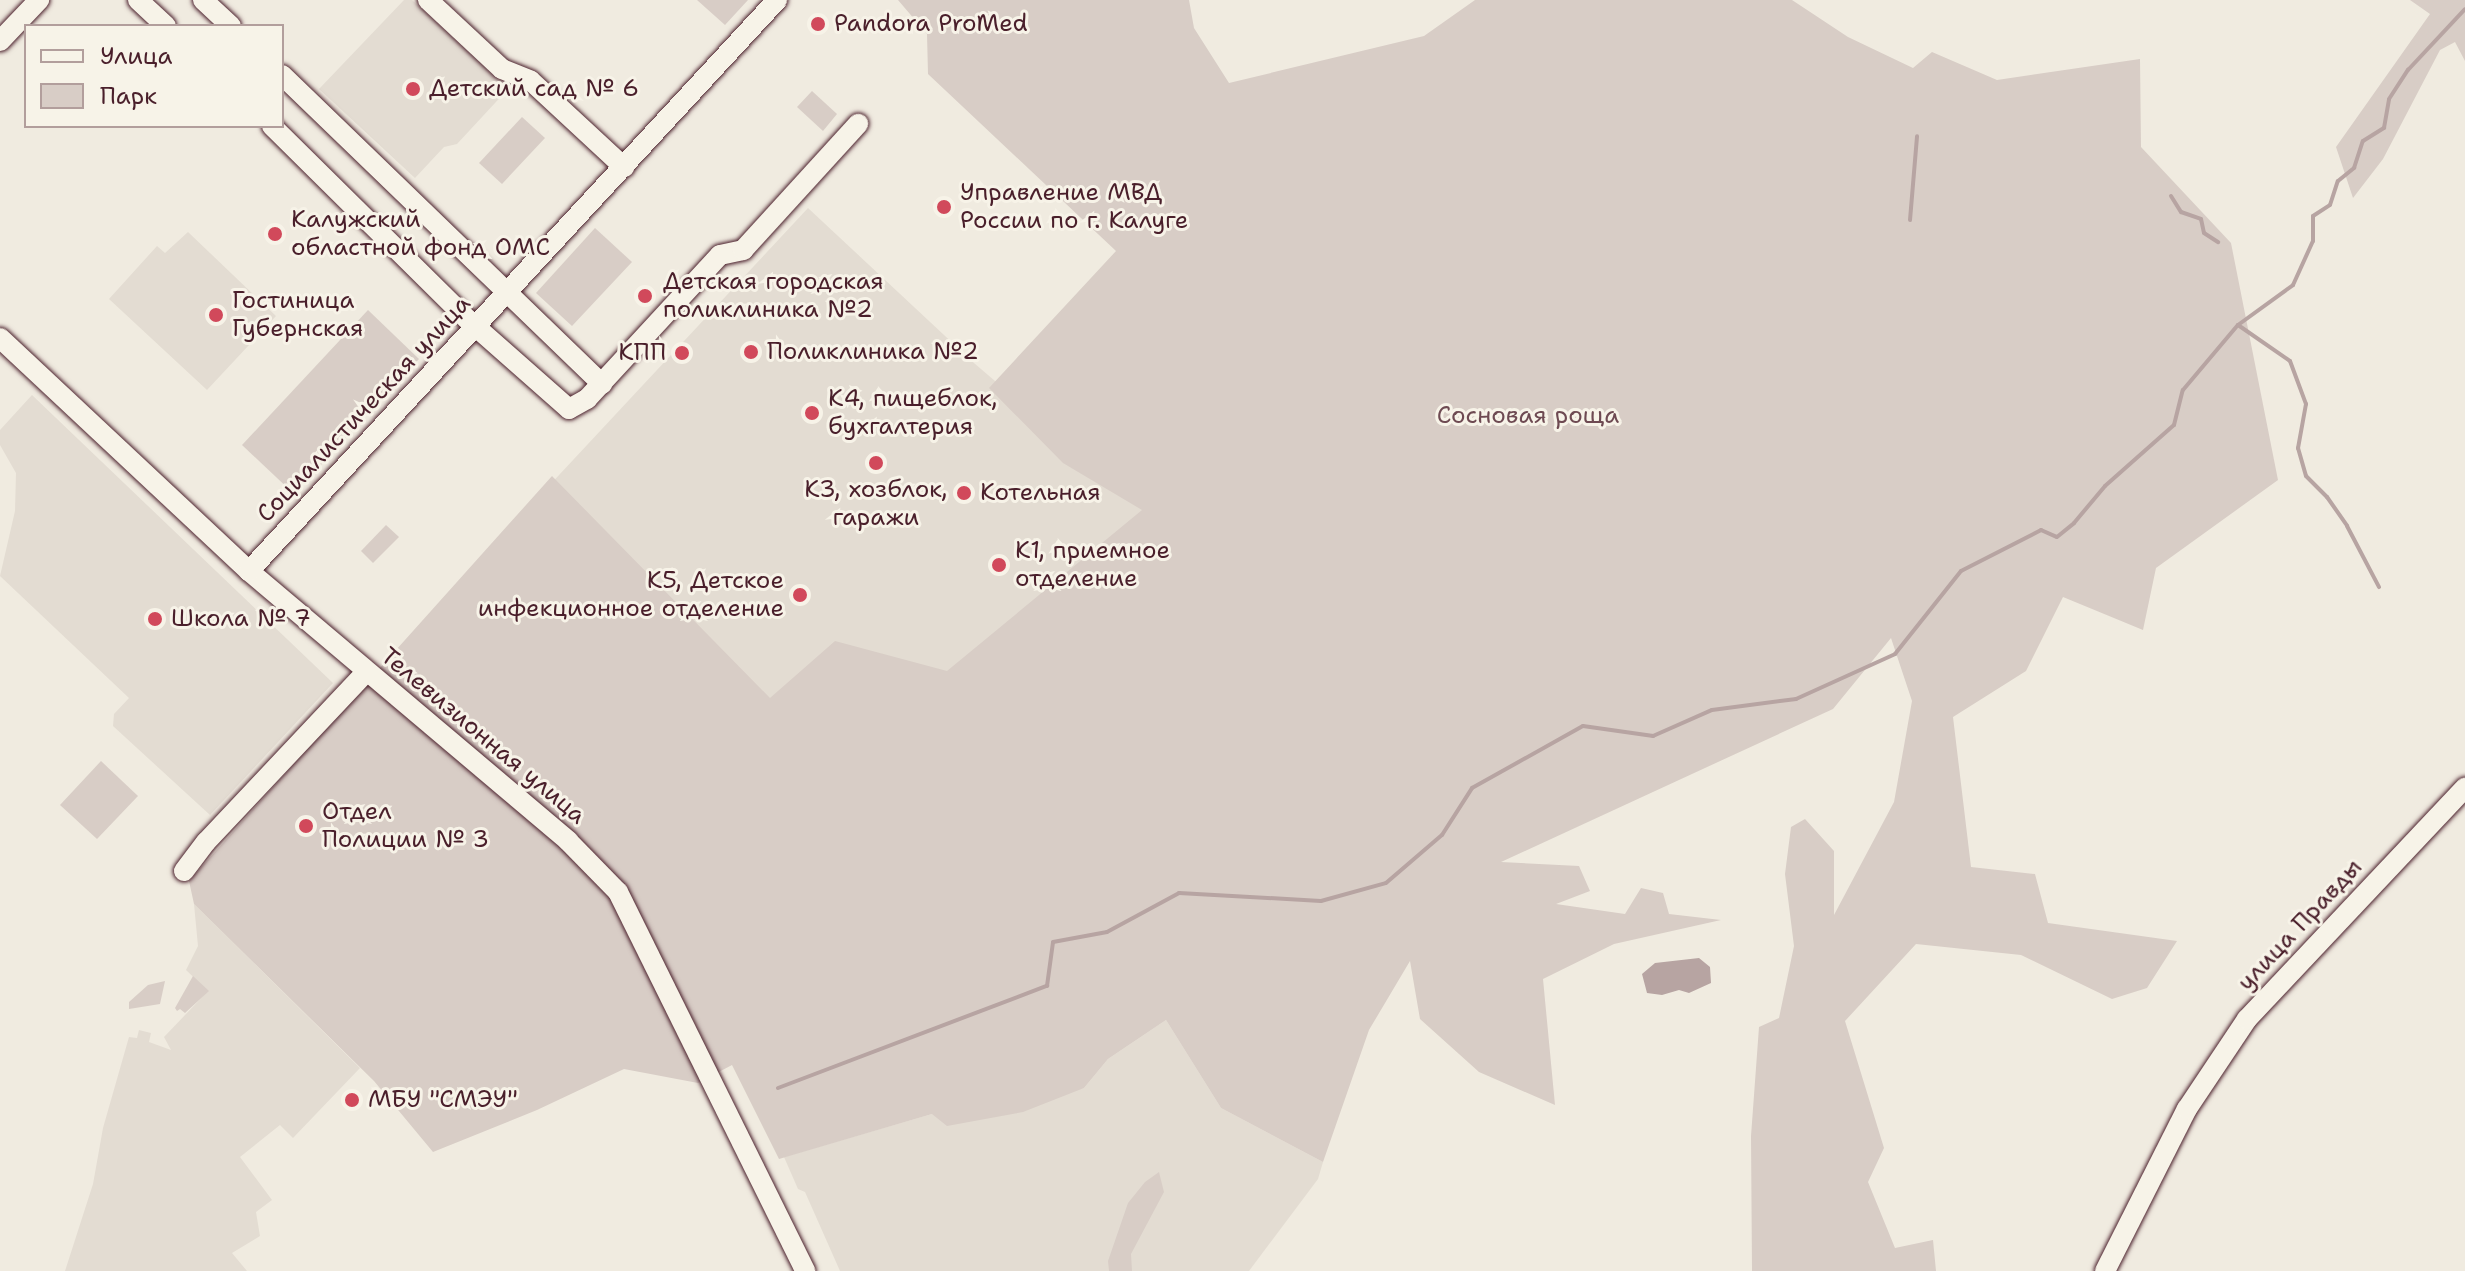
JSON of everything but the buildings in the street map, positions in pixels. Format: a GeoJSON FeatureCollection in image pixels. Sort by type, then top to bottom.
{"type":"FeatureCollection","features":[{"type":"Feature","properties":{"kind":"street"},"geometry":{"type":"LineString","coordinates":[[0,41],[39,0]]}},
{"type":"Feature","properties":{"kind":"street"},"geometry":{"type":"LineString","coordinates":[[138,0],[164,24]]}},
{"type":"Feature","properties":{"kind":"street"},"geometry":{"type":"LineString","coordinates":[[203,0],[229,24]]}},
{"type":"Feature","properties":{"kind":"street"},"geometry":{"type":"LineString","coordinates":[[428,0],[502,69],[531,81],[624,167]]}},
{"type":"Feature","properties":{"kind":"street","name":"Социалистическая улица"},"geometry":{"type":"LineString","coordinates":[[249,571],[777,0]]}},
{"type":"Feature","properties":{"kind":"street"},"geometry":{"type":"LineString","coordinates":[[284,77],[602,384]]}},
{"type":"Feature","properties":{"kind":"street"},"geometry":{"type":"LineString","coordinates":[[274,128],[475,327],[569,409],[587,399],[602,384],[720,255],[743,250],[858,124]]}},
{"type":"Feature","properties":{"kind":"street","name":"Телевизионная улица"},"geometry":{"type":"LineString","coordinates":[[0,338],[249,571],[568,841],[618,892],[805,1271]]}},
{"type":"Feature","properties":{"kind":"street"},"geometry":{"type":"LineString","coordinates":[[184,871],[206,842],[366,672]]}},
{"type":"Feature","properties":{"kind":"street","name":"улица Правды"},"geometry":{"type":"LineString","coordinates":[[2105,1271],[2187,1109],[2247,1019],[2465,788]]}},
{"type":"Feature","properties":{"kind":"shaded area","name":"Детский сад № 6"},"geometry":{"type":"Polygon","coordinates":[[[404,0],[412,0],[508,89],[457,144],[444,147],[415,178],[319,89],[404,0]]]}},
{"type":"Feature","properties":{"kind":"shaded area"},"geometry":{"type":"Polygon","coordinates":[[[808,208],[974,363],[1153,517],[933,706],[654,856],[518,519],[808,208]]]}},
{"type":"Feature","properties":{"kind":"shaded area"},"geometry":{"type":"Polygon","coordinates":[[[188,232],[276,316],[207,390],[109,299],[157,246],[165,253],[188,232]]]}},
{"type":"Feature","properties":{"kind":"shaded area","name":"Школа № 7"},"geometry":{"type":"Polygon","coordinates":[[[32,395],[333,683],[210,815],[113,726],[114,714],[129,698],[0,576],[15,511],[16,473],[0,445],[0,430],[32,395]]]}},
{"type":"Feature","properties":{"kind":"shaded area"},"geometry":{"type":"Polygon","coordinates":[[[194,904],[360,1068],[293,1138],[280,1125],[240,1157],[272,1200],[256,1212],[260,1236],[232,1253],[247,1271],[65,1271],[93,1184],[103,1128],[129,1037],[137,1038],[139,1030],[151,1033],[149,1042],[171,1050],[164,1037],[208,991],[186,970],[198,946],[194,904]]]}},
{"type":"Feature","properties":{"kind":"shaded area"},"geometry":{"type":"Polygon","coordinates":[[[1699,958],[1710,967],[1711,983],[1689,993],[1679,990],[1662,995],[1647,993],[1642,974],[1655,963],[1699,958]]]}},
{"type":"Feature","properties":{"kind":"shaded area"},"geometry":{"type":"Polygon","coordinates":[[[1166,1020],[1221,1108],[1323,1162],[1318,1179],[1249,1271],[840,1271],[805,1192],[798,1189],[784,1157],[932,1114],[1084,1088],[1108,1059],[1166,1020]]]}},
{"type":"Feature","properties":{"kind":"green space"},"geometry":{"type":"Polygon","coordinates":[[[697,0],[748,0],[725,25],[697,0]]]}},
{"type":"Feature","properties":{"kind":"green space","name":"Сосновая роща"},"geometry":{"type":"Polygon","coordinates":[[[898,0],[1189,0],[1194,28],[1229,83],[1424,36],[1475,0],[1792,0],[1848,37],[1913,68],[1932,52],[1997,80],[2140,59],[2141,147],[2231,243],[2278,480],[2156,568],[2143,630],[2063,597],[2026,671],[1953,717],[1971,867],[2035,874],[2048,923],[2177,941],[2147,988],[2112,999],[2021,955],[1916,944],[1845,1021],[1884,1148],[1868,1182],[1895,1248],[1933,1240],[1936,1271],[1752,1271],[1751,1136],[1759,1027],[1779,1018],[1794,946],[1785,874],[1791,827],[1805,819],[1834,851],[1834,915],[1894,802],[1912,701],[1891,638],[1833,709],[1501,862],[1579,866],[1590,891],[1556,904],[1625,914],[1641,888],[1663,893],[1669,914],[1721,920],[1614,944],[1543,979],[1555,1105],[1479,1072],[1420,1019],[1410,961],[1369,1030],[1323,1162],[1221,1108],[1166,1020],[1108,1059],[1084,1088],[1023,1112],[947,1126],[932,1114],[779,1159],[732,1065],[698,1083],[624,1069],[537,1110],[433,1152],[374,1081],[194,904],[189,881],[552,476],[770,698],[835,641],[947,671],[1142,510],[1063,463],[989,388],[1116,251],[928,74],[927,34],[898,0]]]}},
{"type":"Feature","properties":{"kind":"green space"},"geometry":{"type":"Polygon","coordinates":[[[2410,0],[2465,0],[2465,61],[2455,42],[2440,50],[2383,159],[2353,198],[2336,147],[2430,14],[2410,0]]]}},
{"type":"Feature","properties":{"kind":"green space"},"geometry":{"type":"Polygon","coordinates":[[[812,91],[837,114],[823,131],[797,107],[812,91]]]}},
{"type":"Feature","properties":{"kind":"green space"},"geometry":{"type":"Polygon","coordinates":[[[522,117],[545,138],[502,184],[479,163],[522,117]]]}},
{"type":"Feature","properties":{"kind":"green space"},"geometry":{"type":"Polygon","coordinates":[[[595,228],[632,262],[572,326],[536,293],[595,228]]]}},
{"type":"Feature","properties":{"kind":"green space"},"geometry":{"type":"Polygon","coordinates":[[[368,310],[419,359],[294,494],[242,445],[368,310]]]}},
{"type":"Feature","properties":{"kind":"green space"},"geometry":{"type":"Polygon","coordinates":[[[386,525],[399,537],[373,563],[361,551],[386,525]]]}},
{"type":"Feature","properties":{"kind":"green space"},"geometry":{"type":"Polygon","coordinates":[[[101,761],[138,796],[97,839],[60,805],[101,761]]]}},
{"type":"Feature","properties":{"kind":"green space"},"geometry":{"type":"Polygon","coordinates":[[[193,976],[209,991],[185,1013],[180,1009],[177,1011],[175,1008],[193,976]]]}},
{"type":"Feature","properties":{"kind":"green space"},"geometry":{"type":"Polygon","coordinates":[[[165,981],[160,1004],[129,1009],[129,1002],[148,985],[165,981]]]}},
{"type":"Feature","properties":{"kind":"green space"},"geometry":{"type":"Polygon","coordinates":[[[1159,1172],[1164,1192],[1131,1254],[1132,1271],[1109,1271],[1108,1261],[1128,1203],[1145,1182],[1159,1172]]]}},
{"type":"Feature","properties":{"kind":"waterway"},"geometry":{"type":"LineString","coordinates":[[778,1088],[1047,986],[1053,942],[1107,932],[1179,893],[1321,901],[1386,883],[1442,835],[1472,788],[1583,726],[1653,736],[1712,710],[1796,699],[1895,654],[1961,571],[2041,530],[2057,537],[2074,523],[2105,486],[2174,425],[2183,390],[2238,325],[2293,285],[2313,241],[2313,216],[2330,205],[2338,181],[2354,168],[2363,141],[2384,128],[2389,99],[2408,70],[2465,9]]}},
{"type":"Feature","properties":{"kind":"waterway"},"geometry":{"type":"LineString","coordinates":[[1910,220],[1917,136]]}},
{"type":"Feature","properties":{"kind":"waterway"},"geometry":{"type":"LineString","coordinates":[[2171,196],[2181,212],[2201,219],[2204,233],[2218,242]]}},
{"type":"Feature","properties":{"kind":"waterway"},"geometry":{"type":"LineString","coordinates":[[2238,325],[2290,361],[2306,404],[2298,448],[2306,476],[2327,497],[2347,526],[2379,587]]}},
{"type":"Feature","properties":{"kind":"place","name":"Pandora ProMed"},"geometry":{"type":"Point","coordinates":[818,24]}},
{"type":"Feature","properties":{"kind":"place","name":"Детский сад № 6"},"geometry":{"type":"Point","coordinates":[413,89]}},
{"type":"Feature","properties":{"kind":"place","name":"Управление МВД России по г. Калуге"},"geometry":{"type":"Point","coordinates":[944,207]}},
{"type":"Feature","properties":{"kind":"place","name":"Калужский областной фонд ОМС"},"geometry":{"type":"Point","coordinates":[275,234]}},
{"type":"Feature","properties":{"kind":"place","name":"Детская городская поликлиника №2"},"geometry":{"type":"Point","coordinates":[645,296]}},
{"type":"Feature","properties":{"kind":"place","name":"Гостиница Губернская"},"geometry":{"type":"Point","coordinates":[216,315]}},
{"type":"Feature","properties":{"kind":"place","name":"Поликлиника №2"},"geometry":{"type":"Point","coordinates":[751,352]}},
{"type":"Feature","properties":{"kind":"place","name":"КПП"},"geometry":{"type":"Point","coordinates":[682,353]}},
{"type":"Feature","properties":{"kind":"place","name":"К4, пищеблок, бухгалтерия"},"geometry":{"type":"Point","coordinates":[812,413]}},
{"type":"Feature","properties":{"kind":"place","name":"К3, хозблок, гаражи"},"geometry":{"type":"Point","coordinates":[876,463]}},
{"type":"Feature","properties":{"kind":"place","name":"Котельная"},"geometry":{"type":"Point","coordinates":[964,493]}},
{"type":"Feature","properties":{"kind":"place","name":"К1, приемное отделение"},"geometry":{"type":"Point","coordinates":[999,565]}},
{"type":"Feature","properties":{"kind":"place","name":"К5, Детское инфекционное отделение"},"geometry":{"type":"Point","coordinates":[800,595]}},
{"type":"Feature","properties":{"kind":"place","name":"Школа № 7"},"geometry":{"type":"Point","coordinates":[155,619]}},
{"type":"Feature","properties":{"kind":"place","name":"Отдел Полиции № 3"},"geometry":{"type":"Point","coordinates":[306,826]}},
{"type":"Feature","properties":{"kind":"place","name":"МБУ \"СМЭУ\""},"geometry":{"type":"Point","coordinates":[352,1100]}}]}
